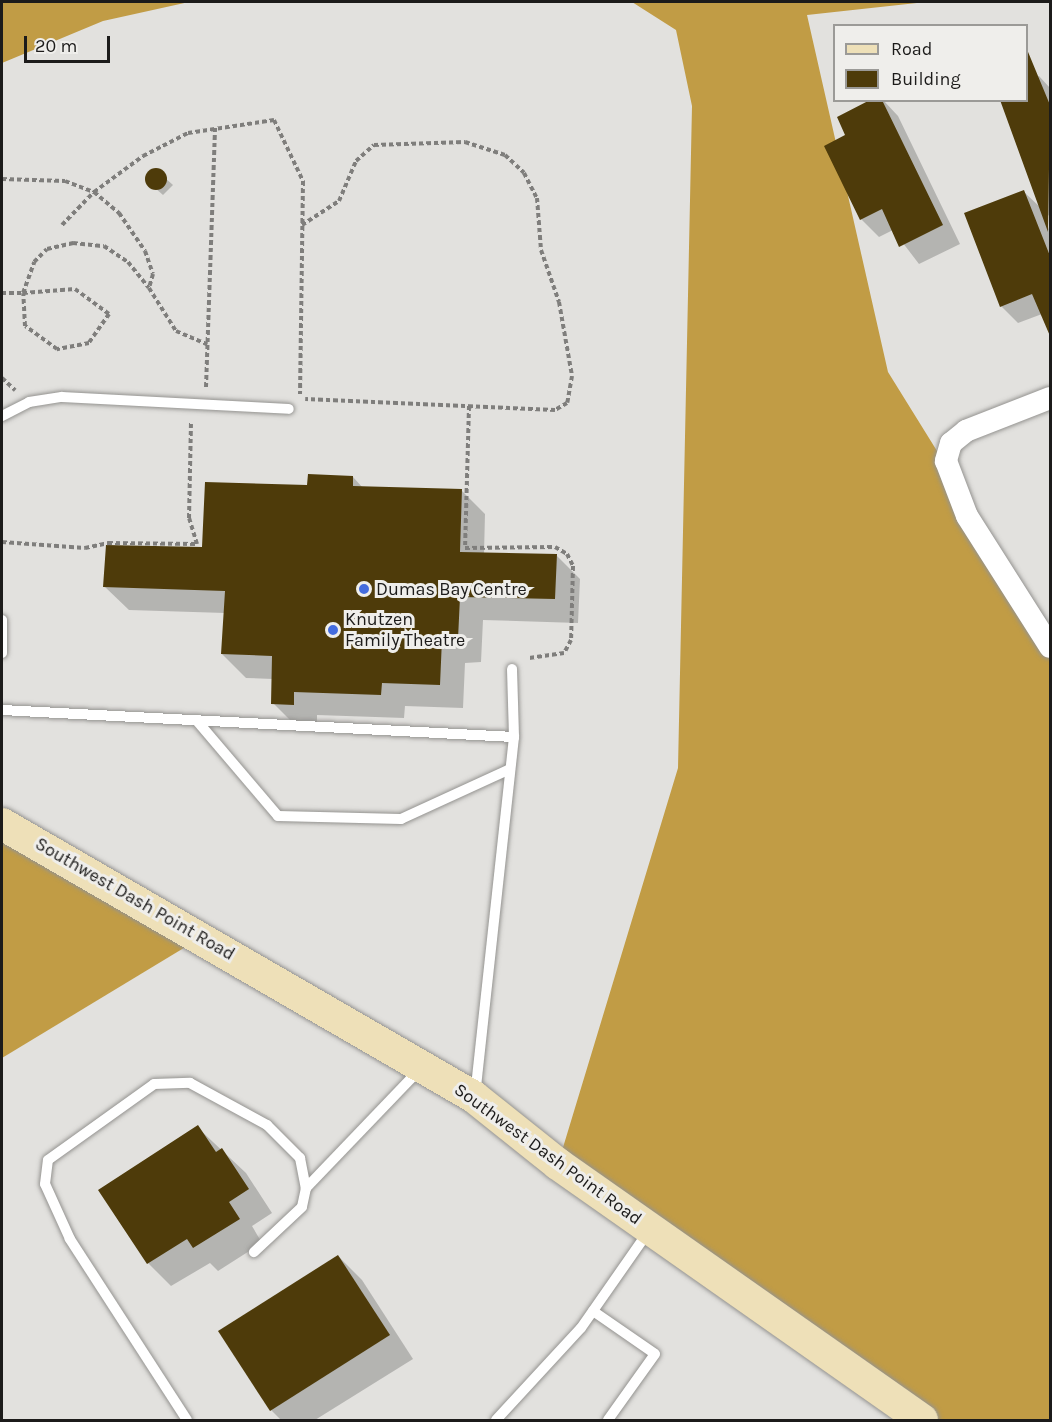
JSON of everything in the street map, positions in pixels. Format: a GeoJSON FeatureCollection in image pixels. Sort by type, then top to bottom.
{"type":"FeatureCollection","features":[{"type":"Feature","properties":{"kind":"main road","name":"Southwest Dash Point Road"},"geometry":{"type":"LineString","coordinates":[[2,824],[474,1097],[650,1229],[922,1420]]}},
{"type":"Feature","properties":{"kind":"street"},"geometry":{"type":"LineString","coordinates":[[1050,398],[982,422],[951,444],[947,470],[957,496],[1050,647]]}},
{"type":"Feature","properties":{"kind":"lane"},"geometry":{"type":"LineString","coordinates":[[2,416],[29,402],[62,397],[289,409]]}},
{"type":"Feature","properties":{"kind":"lane"},"geometry":{"type":"LineString","coordinates":[[2,620],[2,653]]}},
{"type":"Feature","properties":{"kind":"lane"},"geometry":{"type":"LineString","coordinates":[[474,1097],[514,737],[512,669]]}},
{"type":"Feature","properties":{"kind":"lane"},"geometry":{"type":"LineString","coordinates":[[2,710],[514,737]]}},
{"type":"Feature","properties":{"kind":"lane"},"geometry":{"type":"LineString","coordinates":[[198,722],[278,816],[401,819],[510,769]]}},
{"type":"Feature","properties":{"kind":"lane"},"geometry":{"type":"LineString","coordinates":[[254,1252],[293,1222],[306,1188],[423,1067]]}},
{"type":"Feature","properties":{"kind":"lane"},"geometry":{"type":"LineString","coordinates":[[187,1420],[70,1239],[45,1184],[48,1160],[154,1084],[190,1083],[267,1125],[300,1158],[306,1188]]}},
{"type":"Feature","properties":{"kind":"lane"},"geometry":{"type":"LineString","coordinates":[[496,1420],[593,1311],[650,1229]]}},
{"type":"Feature","properties":{"kind":"lane"},"geometry":{"type":"LineString","coordinates":[[593,1311],[655,1354],[608,1420]]}},
{"type":"Feature","properties":{"kind":"path"},"geometry":{"type":"LineString","coordinates":[[62,225],[94,192],[143,156],[215,126],[274,120],[303,181],[302,225],[300,399],[555,410],[567,403],[572,376],[559,303],[541,250],[537,198],[524,173],[505,155],[465,142],[374,145],[357,161],[339,201],[302,225]]}},
{"type":"Feature","properties":{"kind":"path"},"geometry":{"type":"LineString","coordinates":[[205,404],[215,126]]}},
{"type":"Feature","properties":{"kind":"path"},"geometry":{"type":"LineString","coordinates":[[2,179],[65,182],[94,192],[119,213],[144,251],[153,274],[149,288]]}},
{"type":"Feature","properties":{"kind":"path"},"geometry":{"type":"LineString","coordinates":[[2,293],[23,293],[75,289],[109,314],[89,343],[57,350],[25,326],[23,293],[34,262],[47,249],[73,243],[104,246],[128,262],[149,288],[176,331],[207,344]]}},
{"type":"Feature","properties":{"kind":"path"},"geometry":{"type":"LineString","coordinates":[[2,542],[85,548],[108,543],[197,544],[189,518],[192,404]]}},
{"type":"Feature","properties":{"kind":"path"},"geometry":{"type":"LineString","coordinates":[[469,406],[465,548],[555,547],[567,554],[573,566],[571,640],[564,653],[532,654],[512,669]]}},
{"type":"Feature","properties":{"kind":"shaded area"},"geometry":{"type":"Polygon","coordinates":[[[2,2],[189,2],[103,21],[2,63],[2,2]]]}},
{"type":"Feature","properties":{"kind":"shaded area"},"geometry":{"type":"Polygon","coordinates":[[[632,2],[926,2],[807,15],[888,372],[1050,633],[1050,1420],[908,1420],[558,1164],[678,768],[692,106],[676,30],[632,2]]]}},
{"type":"Feature","properties":{"kind":"shaded area"},"geometry":{"type":"Polygon","coordinates":[[[2,824],[202,937],[2,1058],[2,824]]]}},
{"type":"Feature","properties":{"kind":"building"},"geometry":{"type":"Polygon","coordinates":[[[1028,52],[1050,105],[1048,232],[1001,102],[1028,102],[1028,52]]]}},
{"type":"Feature","properties":{"kind":"building"},"geometry":{"type":"Polygon","coordinates":[[[866,102],[883,102],[943,225],[899,247],[882,209],[860,220],[824,146],[845,135],[837,117],[866,102]]]}},
{"type":"Feature","properties":{"kind":"building"},"geometry":{"type":"Polygon","coordinates":[[[156,168],[164,171],[167,179],[164,187],[156,190],[148,187],[145,179],[148,171],[156,168]]]}},
{"type":"Feature","properties":{"kind":"building"},"geometry":{"type":"Polygon","coordinates":[[[1024,190],[1050,256],[1050,336],[1032,294],[1000,307],[964,213],[1024,190]]]}},
{"type":"Feature","properties":{"kind":"building","name":"Dumas Bay Centre"},"geometry":{"type":"Polygon","coordinates":[[[308,474],[353,476],[353,486],[462,489],[460,552],[557,554],[555,599],[460,597],[458,639],[442,639],[440,685],[382,683],[381,695],[294,692],[294,705],[271,704],[272,656],[221,654],[225,591],[103,587],[106,545],[202,547],[205,482],[307,485],[308,474]]]}},
{"type":"Feature","properties":{"kind":"building"},"geometry":{"type":"Polygon","coordinates":[[[198,1125],[216,1152],[222,1148],[249,1189],[229,1202],[240,1219],[193,1248],[187,1239],[147,1264],[98,1190],[198,1125]]]}},
{"type":"Feature","properties":{"kind":"building"},"geometry":{"type":"Polygon","coordinates":[[[338,1255],[390,1335],[270,1411],[218,1331],[338,1255]]]}},
{"type":"Feature","properties":{"kind":"place","name":"Dumas Bay Centre"},"geometry":{"type":"Point","coordinates":[364,589]}},
{"type":"Feature","properties":{"kind":"place","name":"Knutzen Family Theatre"},"geometry":{"type":"Point","coordinates":[333,630]}}]}
